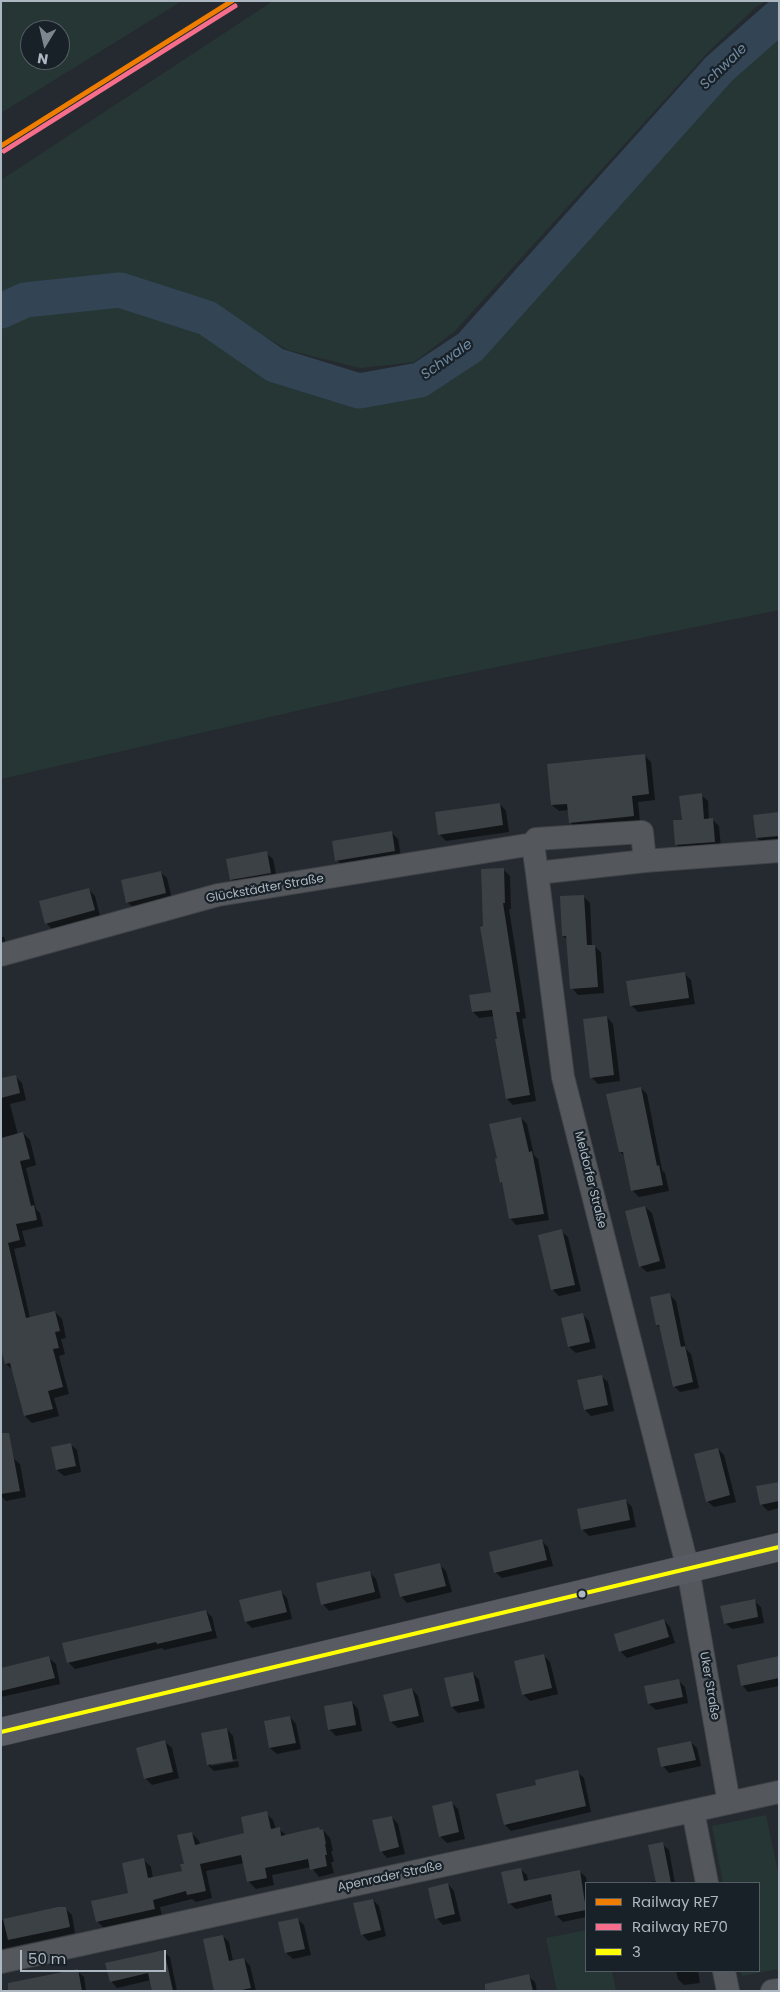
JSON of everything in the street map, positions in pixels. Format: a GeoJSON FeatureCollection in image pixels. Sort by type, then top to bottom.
{"type":"FeatureCollection","features":[{"type":"Feature","properties":{"kind":"street","name":"Glückstädter Straße"},"geometry":{"type":"LineString","coordinates":[[1,955],[218,896],[533,844],[536,839],[642,832],[645,861]]}},
{"type":"Feature","properties":{"kind":"street"},"geometry":{"type":"LineString","coordinates":[[533,844],[537,873],[645,861],[779,851]]}},
{"type":"Feature","properties":{"kind":"street","name":"Meldorfer Straße"},"geometry":{"type":"LineString","coordinates":[[537,873],[563,1077],[688,1569]]}},
{"type":"Feature","properties":{"kind":"street"},"geometry":{"type":"LineString","coordinates":[[1,1732],[779,1547]]}},
{"type":"Feature","properties":{"kind":"street","name":"Uker Straße"},"geometry":{"type":"LineString","coordinates":[[688,1569],[729,1803]]}},
{"type":"Feature","properties":{"kind":"street","name":"Apenrader Straße"},"geometry":{"type":"LineString","coordinates":[[1,1962],[779,1792]]}},
{"type":"Feature","properties":{"kind":"street"},"geometry":{"type":"LineString","coordinates":[[692,1811],[707,1882]]}},
{"type":"Feature","properties":{"kind":"street"},"geometry":{"type":"LineString","coordinates":[[724,1972],[728,1991]]}},
{"type":"Feature","properties":{"kind":"street"},"geometry":{"type":"LineString","coordinates":[[772,1991],[779,1990]]}},
{"type":"Feature","properties":{"kind":"shaded area"},"geometry":{"type":"Polygon","coordinates":[[[1,1],[182,1],[1,113],[1,1]]]}},
{"type":"Feature","properties":{"kind":"shaded area"},"geometry":{"type":"Polygon","coordinates":[[[273,1],[766,1],[756,7],[709,51],[454,332],[414,362],[360,368],[288,350],[213,307],[122,277],[120,290],[207,318],[275,365],[358,391],[420,380],[470,347],[719,69],[772,20],[779,22],[779,610],[418,683],[1,779],[1,180],[273,1]]]}},
{"type":"Feature","properties":{"kind":"shaded area"},"geometry":{"type":"Polygon","coordinates":[[[766,1815],[779,1877],[779,1969],[742,1976],[740,1972],[760,1972],[760,1882],[723,1882],[712,1826],[766,1815]]]}},
{"type":"Feature","properties":{"kind":"shaded area"},"geometry":{"type":"Polygon","coordinates":[[[585,1930],[585,1972],[612,1972],[616,1991],[557,1991],[546,1938],[585,1930]]]}},
{"type":"Feature","properties":{"kind":"building"},"geometry":{"type":"Polygon","coordinates":[[[645,754],[649,794],[632,796],[634,816],[569,823],[567,804],[551,805],[547,764],[645,754]]]}},
{"type":"Feature","properties":{"kind":"building"},"geometry":{"type":"Polygon","coordinates":[[[702,793],[704,819],[713,818],[715,842],[675,845],[673,820],[682,820],[679,796],[702,793]]]}},
{"type":"Feature","properties":{"kind":"building"},"geometry":{"type":"Polygon","coordinates":[[[500,803],[503,825],[438,835],[435,812],[500,803]]]}},
{"type":"Feature","properties":{"kind":"building"},"geometry":{"type":"Polygon","coordinates":[[[779,812],[779,836],[756,838],[753,815],[779,812]]]}},
{"type":"Feature","properties":{"kind":"building"},"geometry":{"type":"Polygon","coordinates":[[[392,831],[395,851],[335,861],[332,841],[392,831]]]}},
{"type":"Feature","properties":{"kind":"building"},"geometry":{"type":"Polygon","coordinates":[[[267,851],[271,873],[230,880],[226,859],[267,851]]]}},
{"type":"Feature","properties":{"kind":"building"},"geometry":{"type":"Polygon","coordinates":[[[504,868],[505,903],[503,903],[520,1012],[516,1012],[530,1095],[506,1099],[495,1039],[497,1039],[492,1010],[472,1012],[469,995],[491,992],[480,927],[483,926],[481,869],[504,868]]]}},
{"type":"Feature","properties":{"kind":"building"},"geometry":{"type":"Polygon","coordinates":[[[161,871],[166,893],[126,903],[121,880],[161,871]]]}},
{"type":"Feature","properties":{"kind":"building"},"geometry":{"type":"Polygon","coordinates":[[[89,888],[95,910],[45,924],[39,901],[89,888]]]}},
{"type":"Feature","properties":{"kind":"building"},"geometry":{"type":"Polygon","coordinates":[[[584,895],[587,945],[595,945],[598,987],[570,989],[566,936],[562,936],[560,896],[584,895]]]}},
{"type":"Feature","properties":{"kind":"building"},"geometry":{"type":"Polygon","coordinates":[[[685,972],[689,998],[630,1006],[626,981],[685,972]]]}},
{"type":"Feature","properties":{"kind":"building"},"geometry":{"type":"Polygon","coordinates":[[[607,1016],[614,1075],[590,1078],[583,1019],[607,1016]]]}},
{"type":"Feature","properties":{"kind":"building"},"geometry":{"type":"Polygon","coordinates":[[[16,1075],[20,1093],[1,1098],[1,1078],[16,1075]]]}},
{"type":"Feature","properties":{"kind":"building"},"geometry":{"type":"Polygon","coordinates":[[[641,1087],[657,1166],[659,1165],[663,1185],[631,1191],[623,1152],[619,1152],[606,1094],[641,1087]]]}},
{"type":"Feature","properties":{"kind":"building"},"geometry":{"type":"Polygon","coordinates":[[[521,1117],[529,1152],[532,1151],[544,1214],[509,1219],[489,1124],[521,1117]]]}},
{"type":"Feature","properties":{"kind":"building"},"geometry":{"type":"Polygon","coordinates":[[[23,1132],[30,1159],[20,1161],[31,1206],[34,1205],[37,1220],[16,1224],[20,1240],[8,1243],[26,1318],[55,1311],[60,1331],[55,1332],[59,1348],[53,1349],[63,1387],[48,1391],[53,1409],[24,1416],[10,1363],[5,1364],[1,1349],[1,1138],[23,1132]]]}},
{"type":"Feature","properties":{"kind":"building"},"geometry":{"type":"Polygon","coordinates":[[[645,1206],[660,1261],[639,1267],[625,1211],[645,1206]]]}},
{"type":"Feature","properties":{"kind":"building"},"geometry":{"type":"Polygon","coordinates":[[[562,1229],[575,1285],[551,1290],[538,1235],[562,1229]]]}},
{"type":"Feature","properties":{"kind":"building"},"geometry":{"type":"Polygon","coordinates":[[[670,1293],[681,1347],[685,1346],[693,1382],[673,1387],[659,1325],[656,1325],[650,1297],[670,1293]]]}},
{"type":"Feature","properties":{"kind":"building"},"geometry":{"type":"Polygon","coordinates":[[[583,1313],[590,1342],[568,1347],[561,1318],[583,1313]]]}},
{"type":"Feature","properties":{"kind":"building"},"geometry":{"type":"Polygon","coordinates":[[[602,1375],[608,1405],[584,1410],[577,1380],[602,1375]]]}},
{"type":"Feature","properties":{"kind":"building"},"geometry":{"type":"Polygon","coordinates":[[[1,1433],[9,1433],[20,1491],[1,1494],[1,1433]]]}},
{"type":"Feature","properties":{"kind":"building"},"geometry":{"type":"Polygon","coordinates":[[[71,1443],[76,1466],[56,1470],[51,1447],[71,1443]]]}},
{"type":"Feature","properties":{"kind":"building"},"geometry":{"type":"Polygon","coordinates":[[[718,1448],[730,1495],[706,1502],[694,1454],[718,1448]]]}},
{"type":"Feature","properties":{"kind":"building"},"geometry":{"type":"Polygon","coordinates":[[[779,1482],[779,1501],[760,1505],[756,1486],[779,1482]]]}},
{"type":"Feature","properties":{"kind":"building"},"geometry":{"type":"Polygon","coordinates":[[[626,1499],[630,1520],[581,1530],[577,1509],[626,1499]]]}},
{"type":"Feature","properties":{"kind":"building"},"geometry":{"type":"Polygon","coordinates":[[[542,1539],[547,1560],[494,1573],[489,1552],[542,1539]]]}},
{"type":"Feature","properties":{"kind":"building"},"geometry":{"type":"Polygon","coordinates":[[[440,1563],[446,1586],[400,1597],[394,1574],[440,1563]]]}},
{"type":"Feature","properties":{"kind":"building"},"geometry":{"type":"Polygon","coordinates":[[[370,1571],[375,1592],[321,1605],[316,1583],[370,1571]]]}},
{"type":"Feature","properties":{"kind":"building"},"geometry":{"type":"Polygon","coordinates":[[[281,1590],[287,1612],[245,1622],[239,1600],[281,1590]]]}},
{"type":"Feature","properties":{"kind":"building"},"geometry":{"type":"Polygon","coordinates":[[[755,1599],[758,1617],[724,1624],[720,1606],[755,1599]]]}},
{"type":"Feature","properties":{"kind":"building"},"geometry":{"type":"Polygon","coordinates":[[[206,1610],[212,1631],[67,1663],[62,1643],[206,1610]]]}},
{"type":"Feature","properties":{"kind":"building"},"geometry":{"type":"Polygon","coordinates":[[[664,1619],[669,1637],[619,1652],[614,1634],[664,1619]]]}},
{"type":"Feature","properties":{"kind":"building"},"geometry":{"type":"Polygon","coordinates":[[[544,1654],[552,1688],[522,1695],[514,1661],[544,1654]]]}},
{"type":"Feature","properties":{"kind":"building"},"geometry":{"type":"Polygon","coordinates":[[[49,1656],[55,1678],[1,1691],[1,1668],[49,1656]]]}},
{"type":"Feature","properties":{"kind":"building"},"geometry":{"type":"Polygon","coordinates":[[[779,1656],[779,1678],[741,1686],[737,1665],[779,1656]]]}},
{"type":"Feature","properties":{"kind":"building"},"geometry":{"type":"Polygon","coordinates":[[[473,1672],[479,1701],[451,1707],[444,1678],[473,1672]]]}},
{"type":"Feature","properties":{"kind":"building"},"geometry":{"type":"Polygon","coordinates":[[[679,1679],[683,1697],[648,1704],[644,1686],[679,1679]]]}},
{"type":"Feature","properties":{"kind":"building"},"geometry":{"type":"Polygon","coordinates":[[[412,1688],[419,1716],[390,1722],[383,1695],[412,1688]]]}},
{"type":"Feature","properties":{"kind":"building"},"geometry":{"type":"Polygon","coordinates":[[[352,1701],[356,1725],[328,1730],[324,1706],[352,1701]]]}},
{"type":"Feature","properties":{"kind":"building"},"geometry":{"type":"Polygon","coordinates":[[[290,1716],[296,1743],[269,1748],[264,1721],[290,1716]]]}},
{"type":"Feature","properties":{"kind":"building"},"geometry":{"type":"Polygon","coordinates":[[[227,1728],[233,1761],[207,1765],[201,1733],[227,1728]]]}},
{"type":"Feature","properties":{"kind":"building"},"geometry":{"type":"Polygon","coordinates":[[[165,1740],[173,1772],[144,1779],[136,1748],[165,1740]]]}},
{"type":"Feature","properties":{"kind":"building"},"geometry":{"type":"Polygon","coordinates":[[[691,1741],[696,1760],[661,1767],[657,1748],[691,1741]]]}},
{"type":"Feature","properties":{"kind":"building"},"geometry":{"type":"Polygon","coordinates":[[[578,1770],[586,1806],[504,1825],[496,1794],[536,1785],[535,1780],[578,1770]]]}},
{"type":"Feature","properties":{"kind":"building"},"geometry":{"type":"Polygon","coordinates":[[[452,1801],[459,1832],[439,1837],[432,1806],[452,1801]]]}},
{"type":"Feature","properties":{"kind":"building"},"geometry":{"type":"Polygon","coordinates":[[[267,1811],[271,1829],[280,1827],[281,1836],[319,1827],[320,1830],[323,1829],[327,1866],[310,1870],[308,1859],[265,1868],[267,1878],[247,1882],[241,1855],[200,1864],[206,1891],[187,1895],[186,1891],[153,1900],[155,1909],[96,1922],[91,1901],[128,1893],[122,1863],[144,1858],[148,1878],[182,1871],[180,1864],[184,1864],[177,1835],[192,1832],[195,1845],[244,1833],[241,1817],[267,1811]]]}},
{"type":"Feature","properties":{"kind":"building"},"geometry":{"type":"Polygon","coordinates":[[[392,1816],[399,1847],[380,1852],[372,1820],[392,1816]]]}},
{"type":"Feature","properties":{"kind":"building"},"geometry":{"type":"Polygon","coordinates":[[[663,1842],[671,1882],[656,1882],[648,1845],[663,1842]]]}},
{"type":"Feature","properties":{"kind":"building"},"geometry":{"type":"Polygon","coordinates":[[[521,1868],[524,1881],[580,1870],[585,1910],[555,1916],[551,1894],[508,1904],[501,1872],[521,1868]]]}},
{"type":"Feature","properties":{"kind":"building"},"geometry":{"type":"Polygon","coordinates":[[[448,1883],[455,1914],[435,1919],[428,1888],[448,1883]]]}},
{"type":"Feature","properties":{"kind":"building"},"geometry":{"type":"Polygon","coordinates":[[[373,1899],[381,1930],[361,1935],[353,1903],[373,1899]]]}},
{"type":"Feature","properties":{"kind":"building"},"geometry":{"type":"Polygon","coordinates":[[[66,1907],[70,1927],[8,1940],[3,1919],[66,1907]]]}},
{"type":"Feature","properties":{"kind":"building"},"geometry":{"type":"Polygon","coordinates":[[[298,1918],[305,1949],[285,1953],[278,1922],[298,1918]]]}},
{"type":"Feature","properties":{"kind":"building"},"geometry":{"type":"Polygon","coordinates":[[[223,1935],[229,1961],[244,1958],[251,1988],[238,1991],[214,1991],[203,1939],[223,1935]]]}},
{"type":"Feature","properties":{"kind":"building"},"geometry":{"type":"Polygon","coordinates":[[[164,1950],[173,1991],[152,1991],[148,1973],[110,1982],[105,1963],[164,1950]]]}},
{"type":"Feature","properties":{"kind":"building"},"geometry":{"type":"Polygon","coordinates":[[[78,1969],[82,1991],[8,1991],[8,1983],[78,1969]]]}},
{"type":"Feature","properties":{"kind":"building"},"geometry":{"type":"Polygon","coordinates":[[[529,1974],[533,1991],[485,1991],[485,1984],[529,1974]]]}},
{"type":"Feature","properties":{"kind":"waterway","name":"Schwale"},"geometry":{"type":"LineString","coordinates":[[1,311],[25,300],[120,290],[207,318],[275,365],[359,391],[420,380],[470,347],[719,69],[779,16]]}},
{"type":"Feature","properties":{"kind":"rail line","name":"RE7"},"geometry":{"type":"LineString","coordinates":[[1,146],[232,1]]}},
{"type":"Feature","properties":{"kind":"rail line","name":"RE70"},"geometry":{"type":"LineString","coordinates":[[4,151],[235,6]]}},
{"type":"Feature","properties":{"kind":"transit line","name":"3"},"geometry":{"type":"LineString","coordinates":[[1,1732],[779,1547]]}}]}
